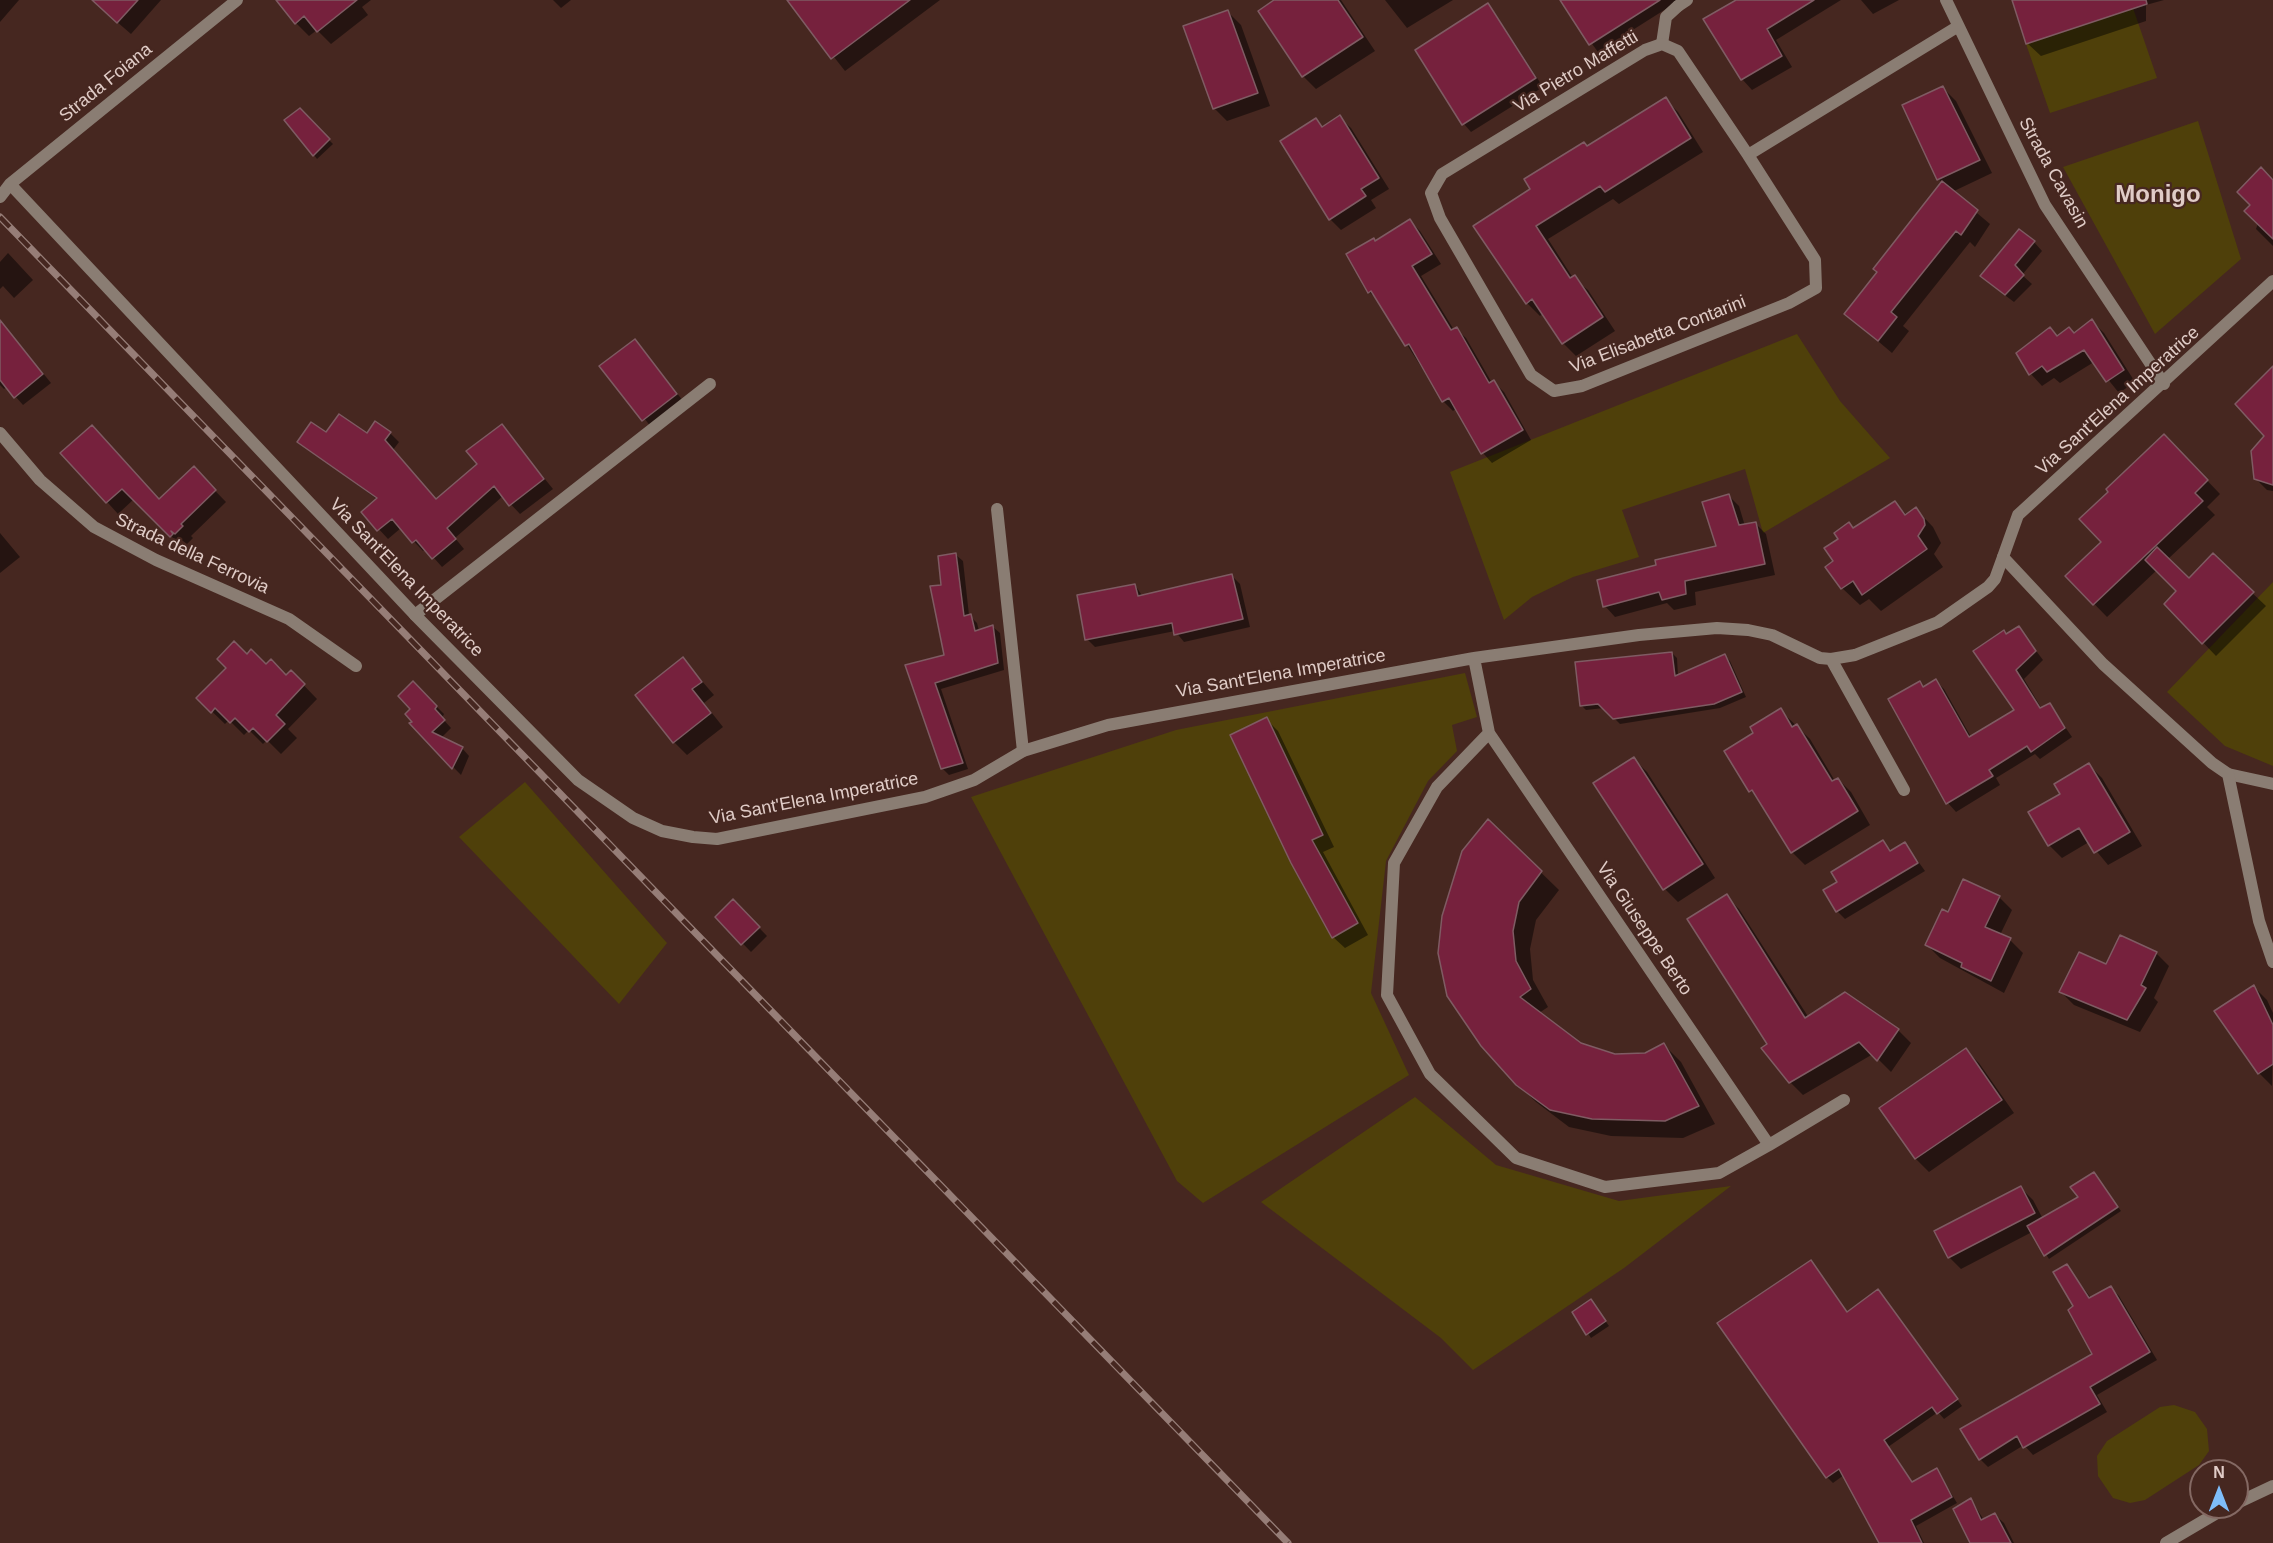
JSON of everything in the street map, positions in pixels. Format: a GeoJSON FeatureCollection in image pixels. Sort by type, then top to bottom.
{"type":"FeatureCollection","features":[{"type":"Feature","properties":{"kind":"street","name":"Strada Foiana"},"geometry":{"type":"LineString","coordinates":[[0,197],[10,184],[237,0]]}},
{"type":"Feature","properties":{"kind":"street","name":"Strada Cavasin"},"geometry":{"type":"LineString","coordinates":[[1946,0],[1957,27],[2045,205],[2164,384]]}},
{"type":"Feature","properties":{"kind":"street"},"geometry":{"type":"LineString","coordinates":[[1662,44],[1666,17],[1683,3]]}},
{"type":"Feature","properties":{"kind":"street"},"geometry":{"type":"LineString","coordinates":[[1748,155],[1957,27]]}},
{"type":"Feature","properties":{"kind":"street","name":"Via Pietro Maffetti"},"geometry":{"type":"LineString","coordinates":[[1431,193],[1442,174],[1645,50],[1662,44],[1678,51],[1748,155]]}},
{"type":"Feature","properties":{"kind":"street","name":"Via Elisabetta Contarini"},"geometry":{"type":"LineString","coordinates":[[1431,193],[1440,218],[1531,375],[1554,391],[1582,386],[1789,303],[1816,288],[1815,260],[1748,155]]}},
{"type":"Feature","properties":{"kind":"street","name":"Via Sant'Elena Imperatrice"},"geometry":{"type":"LineString","coordinates":[[10,184],[415,615],[578,780],[633,818],[662,831],[717,839],[925,797],[974,780],[1023,752],[1108,725],[1474,658],[1639,635],[1717,628],[1748,630],[1772,635],[1820,658],[1831,659],[1856,655],[1938,622],[1988,587],[1995,579],[2018,515],[2164,384],[2273,281]]}},
{"type":"Feature","properties":{"kind":"street"},"geometry":{"type":"LineString","coordinates":[[415,615],[710,384]]}},
{"type":"Feature","properties":{"kind":"street","name":"Strada della Ferrovia"},"geometry":{"type":"LineString","coordinates":[[0,433],[40,480],[93,527],[156,560],[289,619],[356,666]]}},
{"type":"Feature","properties":{"kind":"street"},"geometry":{"type":"LineString","coordinates":[[996,509],[1023,752]]}},
{"type":"Feature","properties":{"kind":"street"},"geometry":{"type":"LineString","coordinates":[[2003,557],[2103,664],[2212,764],[2228,774],[2273,784]]}},
{"type":"Feature","properties":{"kind":"street","name":"Via Giuseppe Berto"},"geometry":{"type":"LineString","coordinates":[[1474,658],[1490,733],[1769,1145]]}},
{"type":"Feature","properties":{"kind":"street"},"geometry":{"type":"LineString","coordinates":[[1831,659],[1904,790]]}},
{"type":"Feature","properties":{"kind":"street"},"geometry":{"type":"LineString","coordinates":[[1490,733],[1437,787],[1394,863],[1387,994],[1430,1074],[1516,1158],[1605,1187],[1719,1173],[1844,1100]]}},
{"type":"Feature","properties":{"kind":"street"},"geometry":{"type":"LineString","coordinates":[[2228,774],[2259,921],[2273,962]]}},
{"type":"Feature","properties":{"kind":"street"},"geometry":{"type":"LineString","coordinates":[[2249,1497],[2273,1486]]}},
{"type":"Feature","properties":{"kind":"street"},"geometry":{"type":"LineString","coordinates":[[2166,1543],[2207,1519]]}},
{"type":"Feature","properties":{"kind":"shaded area"},"geometry":{"type":"Polygon","coordinates":[[[2133,8],[2157,78],[2050,113],[2026,44],[2133,8]]]}},
{"type":"Feature","properties":{"kind":"shaded area"},"geometry":{"type":"Polygon","coordinates":[[[2198,121],[2241,259],[2155,334],[2063,167],[2198,121]]]}},
{"type":"Feature","properties":{"kind":"shaded area"},"geometry":{"type":"Polygon","coordinates":[[[1797,334],[1840,401],[1890,458],[1763,533],[1745,469],[1622,510],[1639,557],[1573,577],[1532,597],[1504,620],[1450,472],[1797,334]]]}},
{"type":"Feature","properties":{"kind":"shaded area"},"geometry":{"type":"Polygon","coordinates":[[[2273,582],[2273,766],[2225,746],[2167,692],[2273,582]]]}},
{"type":"Feature","properties":{"kind":"shaded area"},"geometry":{"type":"Polygon","coordinates":[[[1465,673],[1477,717],[1452,725],[1457,751],[1428,781],[1386,861],[1371,993],[1409,1075],[1203,1203],[1177,1181],[971,797],[1176,730],[1465,673]]]}},
{"type":"Feature","properties":{"kind":"shaded area"},"geometry":{"type":"Polygon","coordinates":[[[525,782],[667,943],[619,1004],[459,837],[525,782]]]}},
{"type":"Feature","properties":{"kind":"shaded area"},"geometry":{"type":"Polygon","coordinates":[[[1415,1097],[1496,1165],[1619,1201],[1731,1186],[1624,1268],[1473,1370],[1441,1338],[1261,1202],[1415,1097]]]}},
{"type":"Feature","properties":{"kind":"shaded area"},"geometry":{"type":"Polygon","coordinates":[[[2174,1405],[2195,1412],[2207,1429],[2209,1451],[2203,1459],[2189,1459],[2189,1471],[2145,1500],[2130,1503],[2113,1498],[2098,1476],[2097,1456],[2107,1441],[2160,1407],[2174,1405]]]}},
{"type":"Feature","properties":{"kind":"building"},"geometry":{"type":"Polygon","coordinates":[[[92,0],[138,0],[117,23],[92,0]]]}},
{"type":"Feature","properties":{"kind":"building"},"geometry":{"type":"Polygon","coordinates":[[[276,0],[357,0],[317,32],[304,16],[295,24],[276,0]]]}},
{"type":"Feature","properties":{"kind":"building"},"geometry":{"type":"Polygon","coordinates":[[[787,0],[910,0],[831,59],[787,0]]]}},
{"type":"Feature","properties":{"kind":"building"},"geometry":{"type":"Polygon","coordinates":[[[1274,0],[1338,0],[1363,37],[1302,77],[1258,11],[1274,0]]]}},
{"type":"Feature","properties":{"kind":"building"},"geometry":{"type":"Polygon","coordinates":[[[1560,0],[1660,0],[1589,45],[1560,0]]]}},
{"type":"Feature","properties":{"kind":"building"},"geometry":{"type":"Polygon","coordinates":[[[1736,0],[1814,0],[1767,29],[1782,56],[1741,80],[1703,19],[1736,0]]]}},
{"type":"Feature","properties":{"kind":"building"},"geometry":{"type":"Polygon","coordinates":[[[2012,0],[2146,0],[2147,4],[2026,44],[2012,0]]]}},
{"type":"Feature","properties":{"kind":"building"},"geometry":{"type":"Polygon","coordinates":[[[1488,3],[1536,78],[1462,125],[1415,50],[1488,3]]]}},
{"type":"Feature","properties":{"kind":"building"},"geometry":{"type":"Polygon","coordinates":[[[1228,10],[1258,93],[1213,109],[1183,26],[1228,10]]]}},
{"type":"Feature","properties":{"kind":"building"},"geometry":{"type":"Polygon","coordinates":[[[1943,86],[1980,160],[1937,180],[1902,105],[1943,86]]]}},
{"type":"Feature","properties":{"kind":"building"},"geometry":{"type":"Polygon","coordinates":[[[1666,97],[1691,138],[1605,192],[1600,186],[1536,226],[1570,278],[1575,275],[1603,317],[1562,344],[1532,299],[1526,304],[1473,226],[1530,189],[1524,179],[1584,142],[1587,146],[1666,97]]]}},
{"type":"Feature","properties":{"kind":"building"},"geometry":{"type":"Polygon","coordinates":[[[300,108],[330,139],[313,156],[284,120],[300,108]]]}},
{"type":"Feature","properties":{"kind":"building"},"geometry":{"type":"Polygon","coordinates":[[[1340,115],[1379,178],[1361,189],[1366,196],[1329,220],[1280,141],[1316,118],[1322,127],[1340,115]]]}},
{"type":"Feature","properties":{"kind":"building"},"geometry":{"type":"Polygon","coordinates":[[[2261,167],[2273,180],[2273,239],[2244,211],[2250,205],[2237,192],[2261,167]]]}},
{"type":"Feature","properties":{"kind":"building"},"geometry":{"type":"Polygon","coordinates":[[[1942,181],[1978,210],[1961,235],[1956,231],[1891,312],[1897,317],[1878,341],[1844,314],[1877,272],[1873,269],[1942,181]]]}},
{"type":"Feature","properties":{"kind":"building"},"geometry":{"type":"Polygon","coordinates":[[[1410,219],[1432,254],[1412,266],[1451,330],[1457,327],[1489,383],[1494,380],[1523,430],[1481,454],[1449,398],[1442,402],[1409,344],[1405,346],[1371,291],[1368,293],[1346,254],[1374,238],[1375,241],[1410,219]]]}},
{"type":"Feature","properties":{"kind":"building"},"geometry":{"type":"Polygon","coordinates":[[[2019,229],[2035,241],[2015,265],[2024,275],[2005,295],[1980,276],[2019,229]]]}},
{"type":"Feature","properties":{"kind":"building"},"geometry":{"type":"Polygon","coordinates":[[[2092,319],[2124,370],[2106,382],[2084,350],[2047,372],[2042,366],[2029,375],[2016,353],[2050,327],[2057,336],[2069,327],[2074,333],[2092,319]]]}},
{"type":"Feature","properties":{"kind":"building"},"geometry":{"type":"Polygon","coordinates":[[[0,320],[43,374],[14,398],[0,380],[0,320]]]}},
{"type":"Feature","properties":{"kind":"building"},"geometry":{"type":"Polygon","coordinates":[[[635,339],[677,394],[642,421],[599,366],[635,339]]]}},
{"type":"Feature","properties":{"kind":"building"},"geometry":{"type":"Polygon","coordinates":[[[2273,366],[2273,485],[2254,479],[2251,451],[2264,436],[2235,404],[2273,366]]]}},
{"type":"Feature","properties":{"kind":"building"},"geometry":{"type":"Polygon","coordinates":[[[339,414],[367,433],[375,421],[391,432],[385,440],[436,499],[477,464],[466,451],[502,424],[544,479],[509,506],[494,486],[447,528],[456,539],[432,559],[416,540],[412,543],[392,519],[377,531],[361,512],[377,498],[297,442],[311,422],[326,432],[339,414]]]}},
{"type":"Feature","properties":{"kind":"building"},"geometry":{"type":"Polygon","coordinates":[[[92,425],[159,499],[194,466],[216,490],[181,524],[183,526],[175,534],[171,531],[173,534],[170,537],[122,489],[106,503],[60,453],[92,425]]]}},
{"type":"Feature","properties":{"kind":"building"},"geometry":{"type":"Polygon","coordinates":[[[2164,434],[2208,480],[2195,493],[2203,501],[2093,605],[2065,576],[2101,542],[2079,519],[2108,492],[2106,489],[2164,434]]]}},
{"type":"Feature","properties":{"kind":"building"},"geometry":{"type":"Polygon","coordinates":[[[1729,494],[1739,525],[1756,522],[1765,564],[1685,581],[1686,594],[1662,600],[1659,592],[1603,607],[1597,580],[1656,565],[1655,560],[1716,546],[1702,502],[1729,494]]]}},
{"type":"Feature","properties":{"kind":"building"},"geometry":{"type":"Polygon","coordinates":[[[1895,501],[1905,515],[1916,507],[1924,519],[1925,525],[1918,536],[1927,549],[1862,595],[1853,581],[1841,589],[1825,567],[1833,561],[1824,548],[1838,539],[1834,533],[1849,522],[1853,528],[1895,501]]]}},
{"type":"Feature","properties":{"kind":"building"},"geometry":{"type":"Polygon","coordinates":[[[2157,547],[2189,578],[2213,553],[2254,592],[2202,644],[2164,604],[2176,591],[2145,560],[2157,547]]]}},
{"type":"Feature","properties":{"kind":"building"},"geometry":{"type":"Polygon","coordinates":[[[956,553],[964,616],[971,614],[975,631],[993,625],[998,663],[935,683],[963,763],[941,769],[905,665],[944,655],[930,586],[941,585],[938,556],[956,553]]]}},
{"type":"Feature","properties":{"kind":"building"},"geometry":{"type":"Polygon","coordinates":[[[1232,574],[1243,619],[1174,635],[1172,623],[1085,640],[1077,595],[1135,584],[1138,596],[1232,574]]]}},
{"type":"Feature","properties":{"kind":"building"},"geometry":{"type":"Polygon","coordinates":[[[2019,626],[2036,651],[2016,670],[2040,708],[2050,703],[2065,728],[2031,752],[2027,746],[1989,770],[1993,776],[1946,804],[1888,699],[1920,681],[1923,687],[1936,679],[1969,737],[2014,710],[1973,651],[2004,630],[2006,634],[2019,626]]]}},
{"type":"Feature","properties":{"kind":"building"},"geometry":{"type":"Polygon","coordinates":[[[234,641],[247,654],[251,649],[266,664],[271,659],[286,675],[291,670],[305,684],[276,715],[285,724],[267,742],[253,728],[249,732],[235,718],[230,723],[215,708],[211,713],[196,698],[226,668],[217,659],[234,641]]]}},
{"type":"Feature","properties":{"kind":"building"},"geometry":{"type":"Polygon","coordinates":[[[1672,652],[1675,676],[1725,654],[1742,692],[1714,704],[1613,719],[1598,704],[1580,706],[1575,662],[1672,652]]]}},
{"type":"Feature","properties":{"kind":"building"},"geometry":{"type":"Polygon","coordinates":[[[683,657],[702,682],[692,689],[711,713],[673,743],[635,695],[683,657]]]}},
{"type":"Feature","properties":{"kind":"building"},"geometry":{"type":"Polygon","coordinates":[[[413,681],[437,706],[435,709],[445,720],[432,732],[463,747],[452,769],[409,723],[412,722],[405,714],[410,709],[398,696],[413,681]]]}},
{"type":"Feature","properties":{"kind":"building"},"geometry":{"type":"Polygon","coordinates":[[[1781,708],[1792,727],[1797,724],[1832,781],[1838,778],[1858,811],[1791,853],[1752,790],[1749,792],[1724,751],[1753,733],[1750,727],[1781,708]]]}},
{"type":"Feature","properties":{"kind":"building"},"geometry":{"type":"Polygon","coordinates":[[[1267,717],[1323,835],[1312,840],[1358,923],[1332,938],[1291,863],[1230,735],[1267,717]]]}},
{"type":"Feature","properties":{"kind":"building"},"geometry":{"type":"Polygon","coordinates":[[[1634,757],[1703,864],[1663,890],[1593,783],[1634,757]]]}},
{"type":"Feature","properties":{"kind":"building"},"geometry":{"type":"Polygon","coordinates":[[[2089,763],[2130,832],[2094,853],[2079,828],[2048,846],[2028,812],[2060,794],[2054,784],[2089,763]]]}},
{"type":"Feature","properties":{"kind":"building"},"geometry":{"type":"Polygon","coordinates":[[[1488,819],[1542,871],[1519,902],[1513,931],[1516,961],[1531,989],[1520,997],[1581,1043],[1615,1054],[1645,1053],[1664,1043],[1699,1106],[1665,1121],[1592,1119],[1550,1110],[1516,1085],[1481,1046],[1447,996],[1438,953],[1442,916],[1462,851],[1488,819]]]}},
{"type":"Feature","properties":{"kind":"building"},"geometry":{"type":"Polygon","coordinates":[[[1883,840],[1890,851],[1905,842],[1918,863],[1836,912],[1823,890],[1837,882],[1831,872],[1883,840]]]}},
{"type":"Feature","properties":{"kind":"building"},"geometry":{"type":"Polygon","coordinates":[[[1963,879],[2000,896],[1985,927],[2011,938],[1991,981],[1961,967],[1962,963],[1925,945],[1942,909],[1948,912],[1963,879]]]}},
{"type":"Feature","properties":{"kind":"building"},"geometry":{"type":"Polygon","coordinates":[[[1727,894],[1805,1018],[1845,992],[1899,1029],[1877,1061],[1859,1042],[1789,1083],[1761,1048],[1767,1044],[1687,919],[1727,894]]]}},
{"type":"Feature","properties":{"kind":"building"},"geometry":{"type":"Polygon","coordinates":[[[733,899],[760,927],[741,945],[715,917],[733,899]]]}},
{"type":"Feature","properties":{"kind":"building"},"geometry":{"type":"Polygon","coordinates":[[[2120,935],[2157,952],[2141,985],[2146,988],[2127,1020],[2059,992],[2079,952],[2106,964],[2120,935]]]}},
{"type":"Feature","properties":{"kind":"building"},"geometry":{"type":"Polygon","coordinates":[[[2254,985],[2273,1025],[2273,1064],[2258,1074],[2214,1011],[2254,985]]]}},
{"type":"Feature","properties":{"kind":"building"},"geometry":{"type":"Polygon","coordinates":[[[1966,1048],[2002,1100],[1915,1159],[1879,1108],[1966,1048]]]}},
{"type":"Feature","properties":{"kind":"building"},"geometry":{"type":"Polygon","coordinates":[[[2094,1172],[2118,1207],[2044,1256],[2027,1226],[2078,1197],[2070,1187],[2094,1172]]]}},
{"type":"Feature","properties":{"kind":"building"},"geometry":{"type":"Polygon","coordinates":[[[2021,1186],[2035,1213],[1948,1258],[1934,1231],[2021,1186]]]}},
{"type":"Feature","properties":{"kind":"building"},"geometry":{"type":"Polygon","coordinates":[[[1811,1260],[1847,1312],[1878,1289],[1958,1399],[1937,1414],[1932,1407],[1884,1440],[1912,1482],[1937,1468],[1952,1497],[1911,1520],[1922,1543],[1879,1543],[1839,1469],[1826,1478],[1717,1323],[1811,1260]]]}},
{"type":"Feature","properties":{"kind":"building"},"geometry":{"type":"Polygon","coordinates":[[[2067,1264],[2089,1298],[2111,1286],[2150,1352],[2090,1387],[2100,1404],[2023,1448],[2017,1436],[1979,1460],[1960,1429],[2092,1354],[2068,1310],[2073,1306],[2053,1272],[2067,1264]]]}},
{"type":"Feature","properties":{"kind":"building"},"geometry":{"type":"Polygon","coordinates":[[[1591,1299],[1606,1321],[1586,1335],[1572,1312],[1591,1299]]]}},
{"type":"Feature","properties":{"kind":"building"},"geometry":{"type":"Polygon","coordinates":[[[1971,1498],[1981,1520],[1995,1513],[2011,1543],[1970,1543],[1953,1509],[1971,1498]]]}},
{"type":"Feature","properties":{"kind":"railway"},"geometry":{"type":"LineString","coordinates":[[0,217],[1288,1543]]}},
{"type":"Feature","properties":{"kind":"district","name":"Monigo"},"geometry":{"type":"Point","coordinates":[2158,195]}}]}
